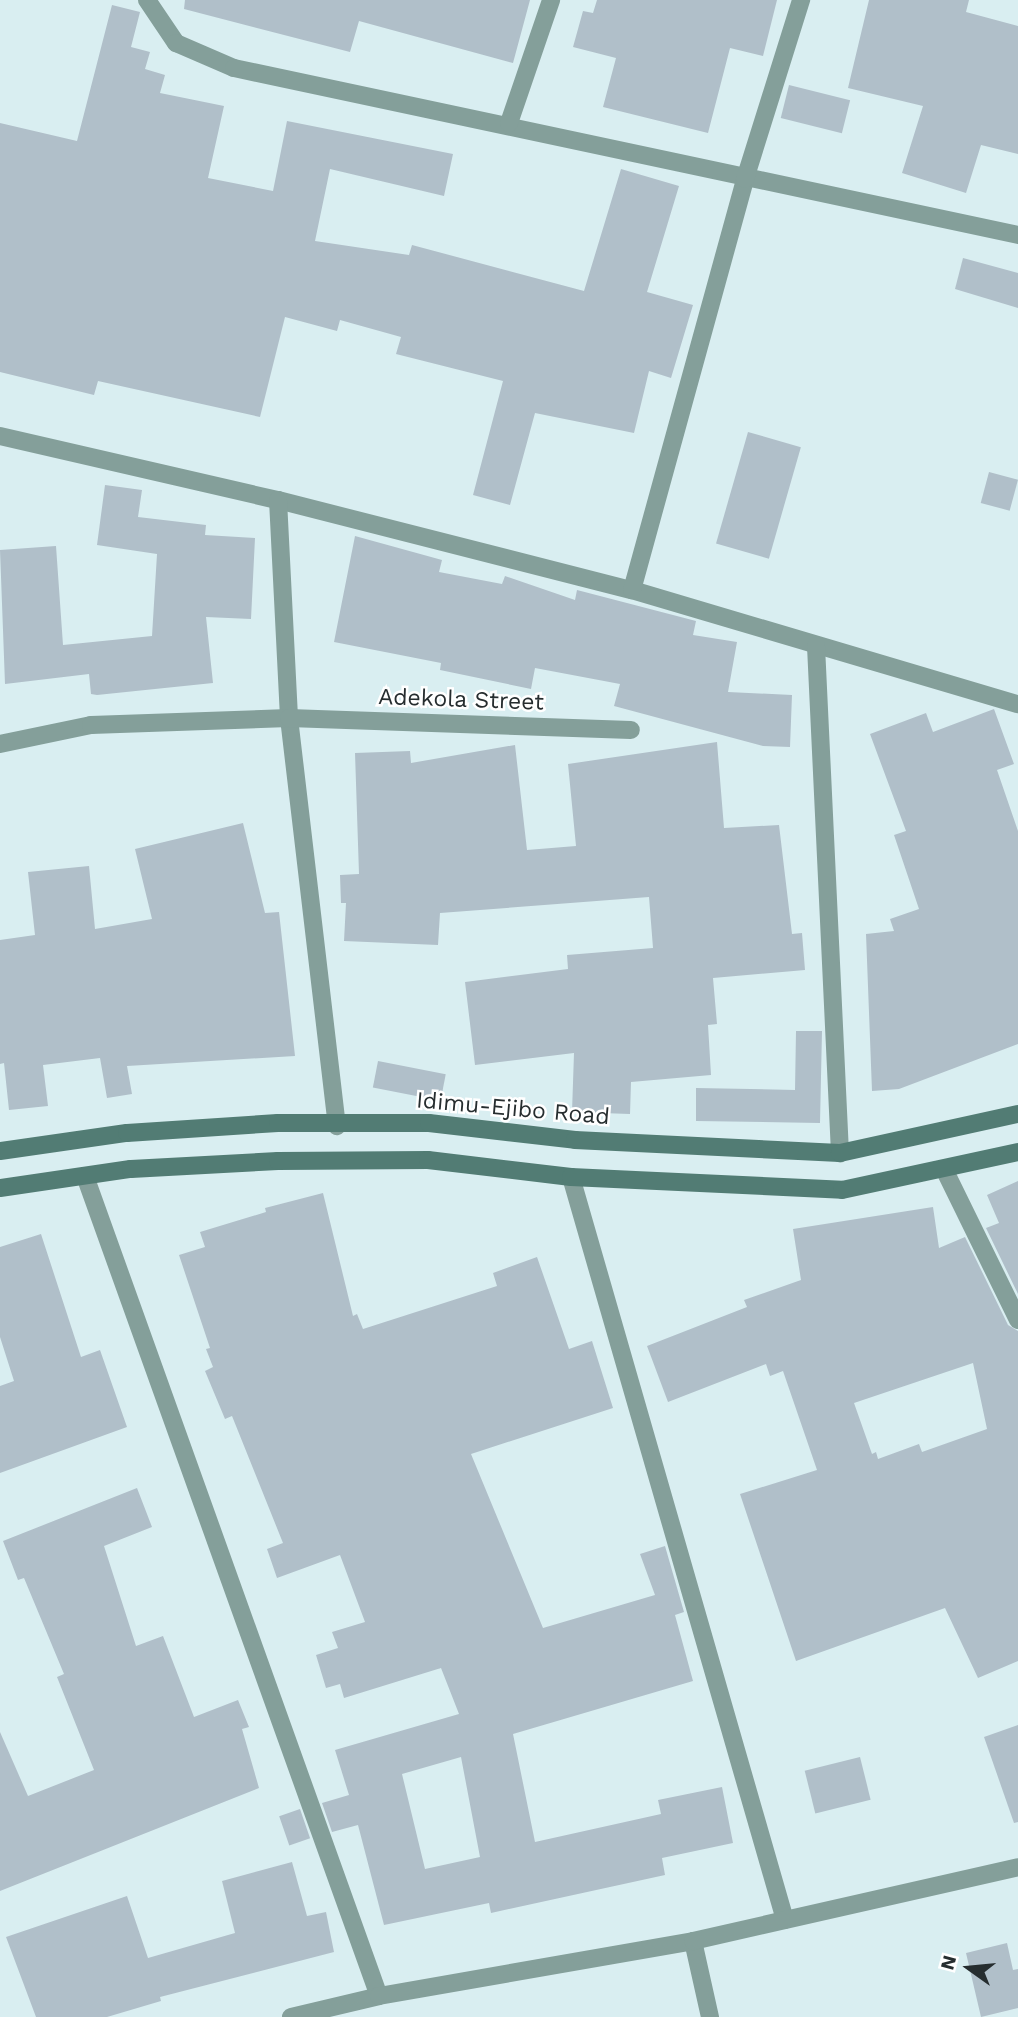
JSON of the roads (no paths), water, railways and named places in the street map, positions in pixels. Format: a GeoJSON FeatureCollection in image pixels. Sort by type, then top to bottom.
{"type":"FeatureCollection","features":[{"type":"Feature","properties":{"kind":"main road","name":"Idimu-Ejibo Road"},"geometry":{"type":"LineString","coordinates":[[0,1151],[127,1133],[278,1123],[337,1126],[429,1124],[575,1140],[840,1153],[1018,1114]]}},
{"type":"Feature","properties":{"kind":"main road"},"geometry":{"type":"LineString","coordinates":[[0,1188],[85,1176],[278,1161],[428,1160],[571,1177],[842,1190],[945,1171],[1018,1152]]}},
{"type":"Feature","properties":{"kind":"street"},"geometry":{"type":"LineString","coordinates":[[147,0],[176,43],[234,68],[509,124],[746,179],[1018,235]]}},
{"type":"Feature","properties":{"kind":"street"},"geometry":{"type":"LineString","coordinates":[[509,124],[551,0]]}},
{"type":"Feature","properties":{"kind":"street"},"geometry":{"type":"LineString","coordinates":[[632,590],[746,179],[801,0]]}},
{"type":"Feature","properties":{"kind":"street"},"geometry":{"type":"LineString","coordinates":[[0,436],[278,500],[632,590],[1018,704]]}},
{"type":"Feature","properties":{"kind":"street"},"geometry":{"type":"LineString","coordinates":[[278,500],[289,718],[337,1126]]}},
{"type":"Feature","properties":{"kind":"street"},"geometry":{"type":"LineString","coordinates":[[816,646],[840,1153]]}},
{"type":"Feature","properties":{"kind":"street","name":"Adekola Street"},"geometry":{"type":"LineString","coordinates":[[0,744],[92,725],[289,718],[631,730]]}},
{"type":"Feature","properties":{"kind":"street"},"geometry":{"type":"LineString","coordinates":[[945,1171],[1018,1320]]}},
{"type":"Feature","properties":{"kind":"street"},"geometry":{"type":"LineString","coordinates":[[85,1176],[379,1996]]}},
{"type":"Feature","properties":{"kind":"street"},"geometry":{"type":"LineString","coordinates":[[571,1177],[785,1920]]}},
{"type":"Feature","properties":{"kind":"street"},"geometry":{"type":"LineString","coordinates":[[293,2017],[379,1996],[693,1941],[1018,1867]]}},
{"type":"Feature","properties":{"kind":"street"},"geometry":{"type":"LineString","coordinates":[[693,1941],[710,2017]]}}]}
